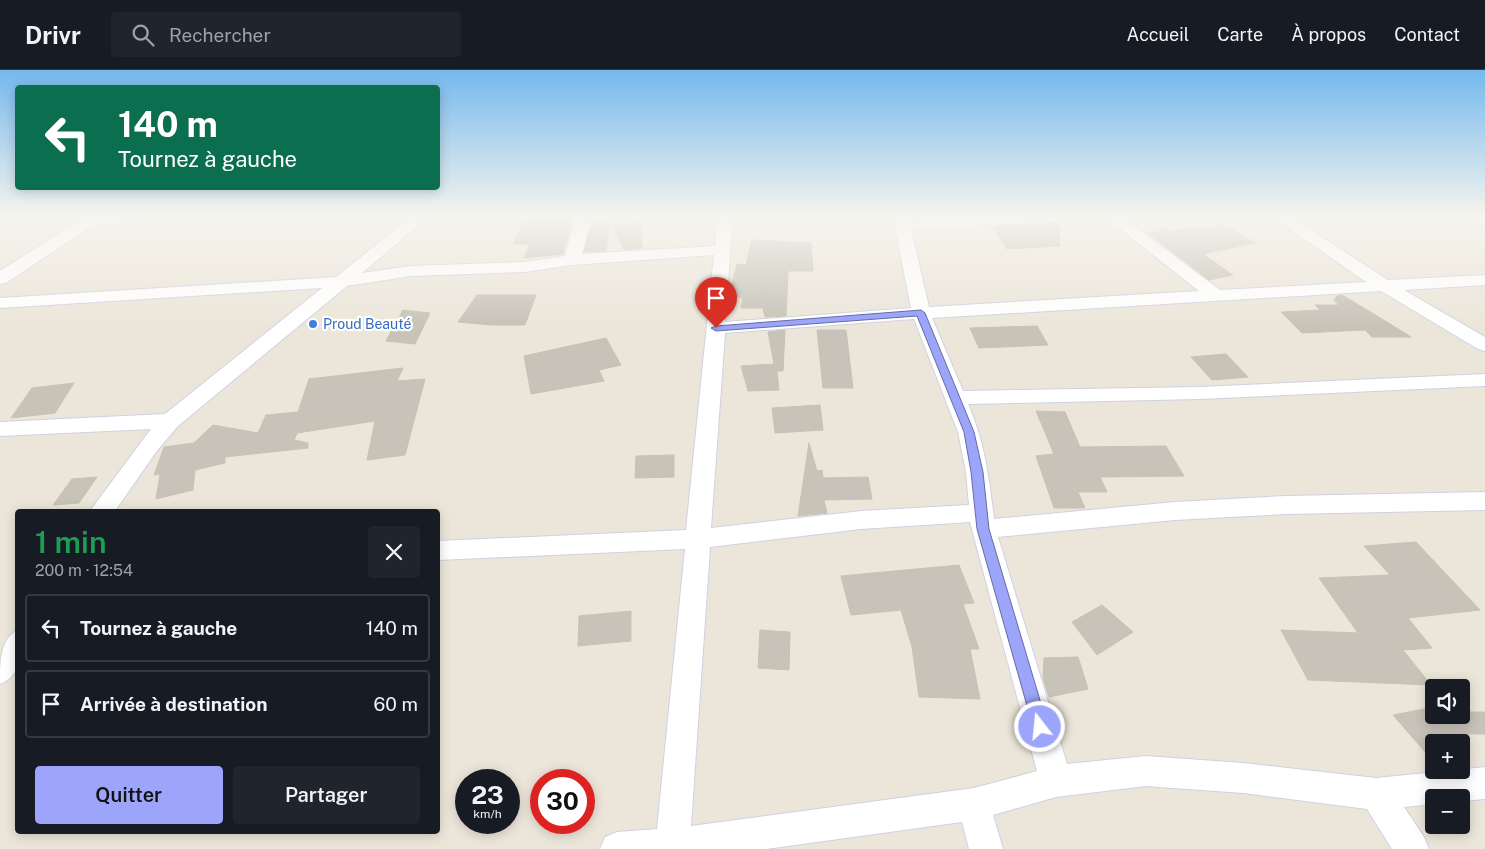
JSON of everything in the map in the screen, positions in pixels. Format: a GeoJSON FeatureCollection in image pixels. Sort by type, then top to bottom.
{"type":"FeatureCollection","features":[{"type":"Feature","properties":{"kind":"street"},"geometry":{"type":"LineString","coordinates":[[0,280],[40,253]]}},
{"type":"Feature","properties":{"kind":"street"},"geometry":{"type":"LineString","coordinates":[[103,509],[148,447],[170,421],[375,253]]}},
{"type":"Feature","properties":{"kind":"street"},"geometry":{"type":"LineString","coordinates":[[572,260],[574,253]]}},
{"type":"Feature","properties":{"kind":"street"},"geometry":{"type":"LineString","coordinates":[[0,303],[339,282],[411,271],[515,268],[572,260],[672,253]]}},
{"type":"Feature","properties":{"kind":"street"},"geometry":{"type":"LineString","coordinates":[[672,847],[722,253]]}},
{"type":"Feature","properties":{"kind":"street"},"geometry":{"type":"LineString","coordinates":[[909,253],[921,313],[957,398],[969,432],[974,455],[982,521],[1056,781]]}},
{"type":"Feature","properties":{"kind":"street"},"geometry":{"type":"LineString","coordinates":[[1160,253],[1216,296]]}},
{"type":"Feature","properties":{"kind":"street"},"geometry":{"type":"LineString","coordinates":[[1335,253],[1382,285],[1485,345]]}},
{"type":"Feature","properties":{"kind":"street"},"geometry":{"type":"LineString","coordinates":[[716,328],[921,313],[1485,280]]}},
{"type":"Feature","properties":{"kind":"street"},"geometry":{"type":"LineString","coordinates":[[957,398],[1200,392],[1485,380]]}},
{"type":"Feature","properties":{"kind":"street"},"geometry":{"type":"LineString","coordinates":[[0,429],[170,421]]}},
{"type":"Feature","properties":{"kind":"street"},"geometry":{"type":"LineString","coordinates":[[440,550],[698,539],[861,520],[982,521],[1249,507],[1485,501]]}},
{"type":"Feature","properties":{"kind":"street"},"geometry":{"type":"LineString","coordinates":[[0,671],[15,647]]}},
{"type":"Feature","properties":{"kind":"street"},"geometry":{"type":"LineString","coordinates":[[617,849],[672,847],[974,804],[1056,781],[1146,771],[1243,778],[1376,794],[1485,783]]}},
{"type":"Feature","properties":{"kind":"street"},"geometry":{"type":"LineString","coordinates":[[1376,794],[1412,849]]}},
{"type":"Feature","properties":{"kind":"street"},"geometry":{"type":"LineString","coordinates":[[974,804],[986,849]]}},
{"type":"Feature","properties":{"kind":"building"},"geometry":{"type":"Polygon","coordinates":[[[526,253],[563,253],[563,254],[524,258],[526,253]]]}},
{"type":"Feature","properties":{"kind":"building"},"geometry":{"type":"Polygon","coordinates":[[[749,253],[812,253],[813,271],[788,271],[786,316],[765,317],[763,308],[741,308],[743,298],[729,295],[737,264],[746,265],[749,253]]]}},
{"type":"Feature","properties":{"kind":"building"},"geometry":{"type":"Polygon","coordinates":[[[1174,253],[1206,253],[1203,254],[1233,275],[1209,280],[1174,253]]]}},
{"type":"Feature","properties":{"kind":"building"},"geometry":{"type":"Polygon","coordinates":[[[477,295],[536,295],[525,325],[458,322],[477,295]]]}},
{"type":"Feature","properties":{"kind":"building"},"geometry":{"type":"Polygon","coordinates":[[[1342,295],[1411,337],[1372,337],[1365,330],[1302,333],[1281,312],[1320,310],[1315,305],[1339,305],[1334,300],[1337,296],[1342,295]]]}},
{"type":"Feature","properties":{"kind":"building"},"geometry":{"type":"Polygon","coordinates":[[[403,310],[430,313],[415,344],[386,341],[403,310]]]}},
{"type":"Feature","properties":{"kind":"building"},"geometry":{"type":"Polygon","coordinates":[[[1037,326],[1048,345],[979,348],[970,328],[1037,326]]]}},
{"type":"Feature","properties":{"kind":"building"},"geometry":{"type":"Polygon","coordinates":[[[785,330],[783,371],[777,371],[779,390],[748,391],[741,366],[774,364],[768,332],[785,330]]]}},
{"type":"Feature","properties":{"kind":"building"},"geometry":{"type":"Polygon","coordinates":[[[817,330],[846,330],[853,388],[823,388],[817,330]]]}},
{"type":"Feature","properties":{"kind":"building"},"geometry":{"type":"Polygon","coordinates":[[[606,338],[621,365],[599,370],[604,381],[531,394],[524,356],[606,338]]]}},
{"type":"Feature","properties":{"kind":"building"},"geometry":{"type":"Polygon","coordinates":[[[1226,354],[1248,377],[1212,380],[1191,357],[1226,354]]]}},
{"type":"Feature","properties":{"kind":"building"},"geometry":{"type":"Polygon","coordinates":[[[403,368],[397,381],[425,379],[405,455],[367,460],[375,421],[297,433],[294,440],[308,443],[308,448],[225,457],[225,463],[195,470],[193,490],[156,499],[160,474],[154,475],[164,447],[194,443],[213,425],[258,433],[266,415],[298,412],[309,379],[403,368]]]}},
{"type":"Feature","properties":{"kind":"building"},"geometry":{"type":"Polygon","coordinates":[[[74,383],[55,413],[11,418],[32,388],[74,383]]]}},
{"type":"Feature","properties":{"kind":"building"},"geometry":{"type":"Polygon","coordinates":[[[820,405],[823,430],[775,433],[772,408],[820,405]]]}},
{"type":"Feature","properties":{"kind":"building"},"geometry":{"type":"Polygon","coordinates":[[[1036,411],[1065,412],[1080,447],[1166,446],[1184,476],[1100,477],[1107,492],[1078,492],[1085,508],[1054,508],[1036,456],[1054,454],[1036,411]]]}},
{"type":"Feature","properties":{"kind":"building"},"geometry":{"type":"Polygon","coordinates":[[[809,443],[817,471],[822,470],[823,478],[868,477],[872,499],[824,500],[827,513],[798,516],[809,443]]]}},
{"type":"Feature","properties":{"kind":"building"},"geometry":{"type":"Polygon","coordinates":[[[674,455],[674,477],[635,478],[636,456],[674,455]]]}},
{"type":"Feature","properties":{"kind":"building"},"geometry":{"type":"Polygon","coordinates":[[[97,477],[79,503],[53,505],[72,479],[97,477]]]}},
{"type":"Feature","properties":{"kind":"building"},"geometry":{"type":"Polygon","coordinates":[[[1416,542],[1480,610],[1408,618],[1432,648],[1403,650],[1426,679],[1425,685],[1308,680],[1281,630],[1358,633],[1319,578],[1390,575],[1364,546],[1416,542]]]}},
{"type":"Feature","properties":{"kind":"building"},"geometry":{"type":"Polygon","coordinates":[[[959,565],[974,603],[963,604],[979,649],[970,649],[980,699],[919,697],[912,647],[901,610],[851,615],[841,576],[959,565]]]}},
{"type":"Feature","properties":{"kind":"building"},"geometry":{"type":"Polygon","coordinates":[[[1102,605],[1133,632],[1097,655],[1072,622],[1102,605]]]}},
{"type":"Feature","properties":{"kind":"building"},"geometry":{"type":"Polygon","coordinates":[[[631,611],[631,641],[578,646],[579,616],[631,611]]]}},
{"type":"Feature","properties":{"kind":"building"},"geometry":{"type":"Polygon","coordinates":[[[760,630],[790,632],[789,670],[758,668],[760,630]]]}},
{"type":"Feature","properties":{"kind":"building"},"geometry":{"type":"Polygon","coordinates":[[[1078,657],[1088,689],[1049,697],[1043,678],[1044,658],[1078,657]]]}},
{"type":"Feature","properties":{"kind":"building"},"geometry":{"type":"Polygon","coordinates":[[[1425,709],[1425,724],[1470,724],[1470,712],[1485,712],[1485,734],[1425,734],[1425,752],[1393,715],[1425,709]]]}},
{"type":"Feature","properties":{"kind":"place","name":"Proud Beauté"},"geometry":{"type":"Point","coordinates":[313,324]}},
{"type":"Feature","properties":{"kind":"route"},"geometry":{"type":"LineString","coordinates":[[716,328],[921,313],[957,398],[969,432],[977,472],[983,529],[1040,727]]}}]}
